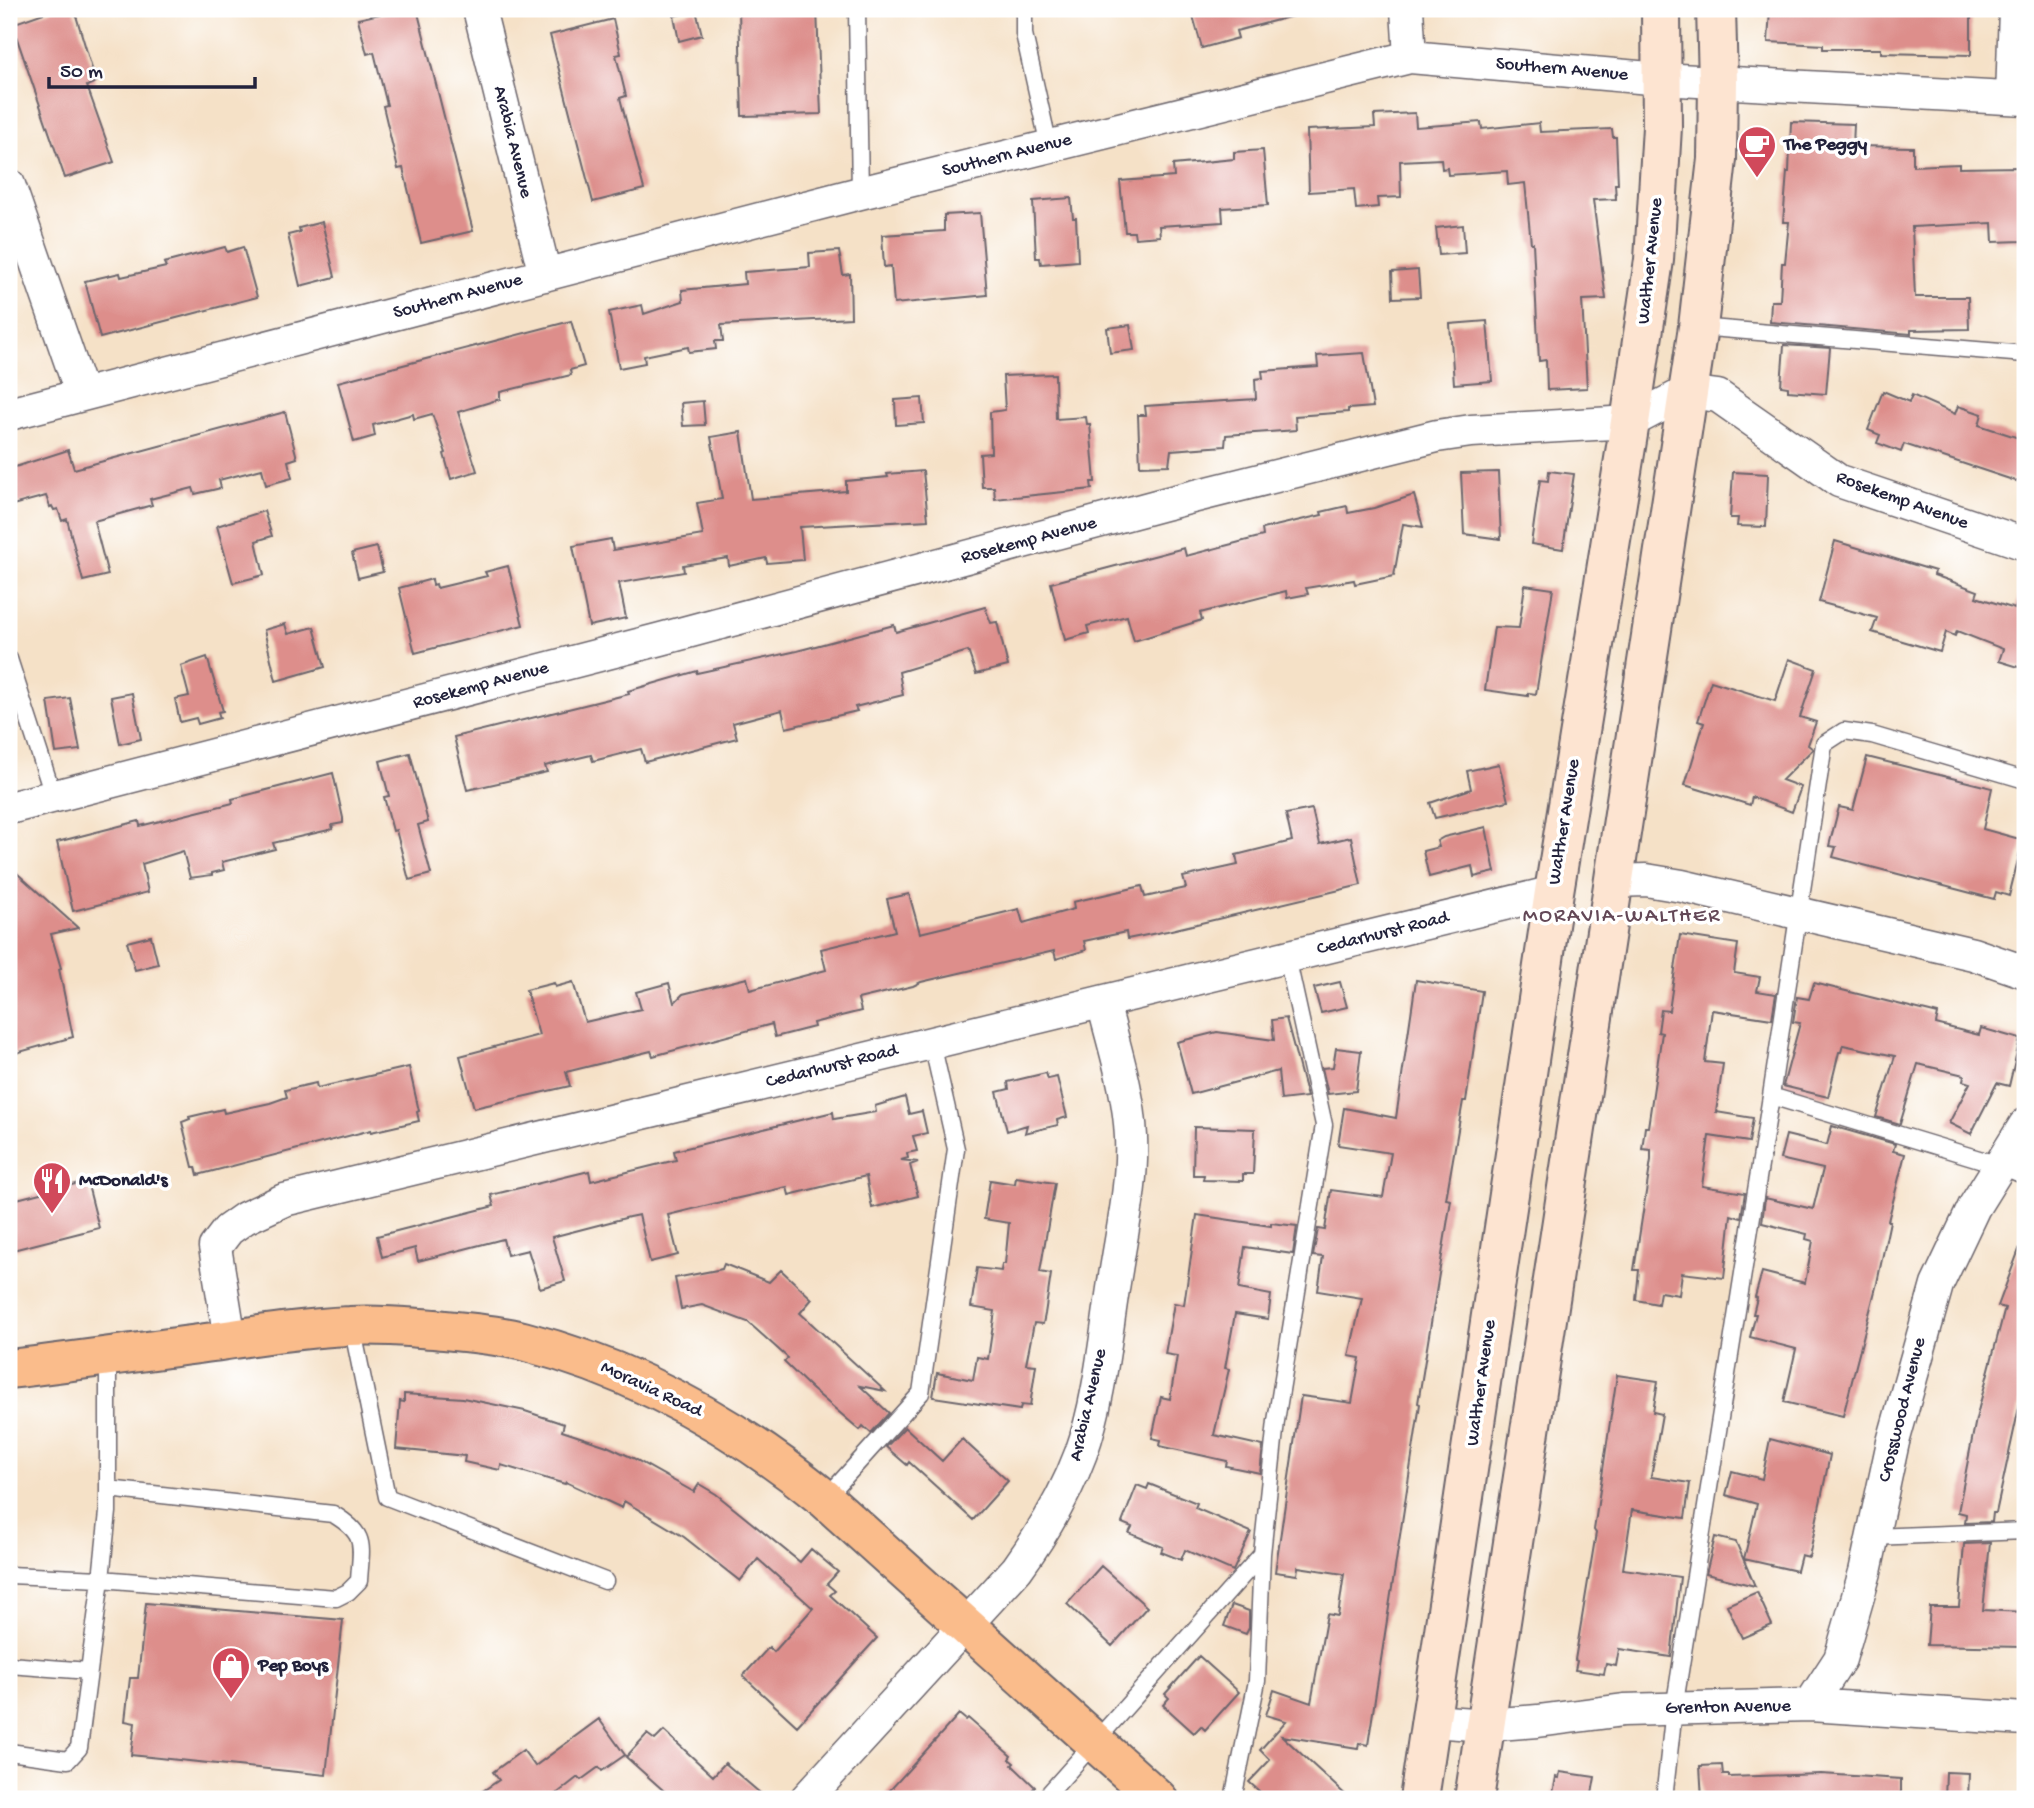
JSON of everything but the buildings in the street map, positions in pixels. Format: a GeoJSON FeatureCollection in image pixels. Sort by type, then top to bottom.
{"type":"FeatureCollection","features":[{"type":"Feature","properties":{"kind":"main road","name":"Walther Avenue"},"geometry":{"type":"LineString","coordinates":[[1419,1799],[1554,892],[1654,261],[1662,127],[1661,9]]}},
{"type":"Feature","properties":{"kind":"main road"},"geometry":{"type":"LineString","coordinates":[[1474,1799],[1698,327],[1717,159],[1716,9]]}},
{"type":"Feature","properties":{"kind":"main road"},"geometry":{"type":"LineString","coordinates":[[1554,892],[1613,881]]}},
{"type":"Feature","properties":{"kind":"main road","name":"Moravia Road"},"geometry":{"type":"LineString","coordinates":[[9,1369],[352,1325],[468,1332],[522,1341],[573,1356],[634,1379],[736,1432],[781,1462],[1158,1799]]}},
{"type":"Feature","properties":{"kind":"street","name":"Arabia Avenue"},"geometry":{"type":"LineString","coordinates":[[479,9],[545,275]]}},
{"type":"Feature","properties":{"kind":"street"},"geometry":{"type":"LineString","coordinates":[[1407,9],[1410,57]]}},
{"type":"Feature","properties":{"kind":"street"},"geometry":{"type":"LineString","coordinates":[[2015,9],[2019,98]]}},
{"type":"Feature","properties":{"kind":"street","name":"Southern Avenue"},"geometry":{"type":"LineString","coordinates":[[9,414],[860,193],[1410,57],[1661,79],[2019,98]]}},
{"type":"Feature","properties":{"kind":"street"},"geometry":{"type":"LineString","coordinates":[[9,185],[82,395]]}},
{"type":"Feature","properties":{"kind":"street","name":"Rosekemp Avenue"},"geometry":{"type":"LineString","coordinates":[[9,808],[674,636],[1164,504],[1437,436],[1471,431],[1630,422],[1687,392],[1718,396],[1839,481],[2025,544]]}},
{"type":"Feature","properties":{"kind":"street"},"geometry":{"type":"LineString","coordinates":[[1613,881],[1646,880],[1670,884],[1797,912],[1973,954],[2025,972]]}},
{"type":"Feature","properties":{"kind":"street","name":"Cedarhurst Road"},"geometry":{"type":"LineString","coordinates":[[230,1339],[215,1247],[228,1230],[245,1218],[284,1200],[1554,892]]}},
{"type":"Feature","properties":{"kind":"street","name":"Arabia Avenue"},"geometry":{"type":"LineString","coordinates":[[806,1799],[1017,1569],[1045,1531],[1066,1491],[1082,1451],[1093,1407],[1129,1184],[1132,1139],[1127,1093],[1103,1002]]}},
{"type":"Feature","properties":{"kind":"street","name":"Crosswood Avenue"},"geometry":{"type":"LineString","coordinates":[[1810,1705],[1840,1660],[1872,1537],[1892,1442],[1937,1285],[1974,1207],[2012,1170],[2025,1125]]}},
{"type":"Feature","properties":{"kind":"street","name":"Grenton Avenue"},"geometry":{"type":"LineString","coordinates":[[1432,1721],[1486,1725],[1624,1710],[1810,1705],[2025,1719]]}},
{"type":"Feature","properties":{"kind":"lane"},"geometry":{"type":"LineString","coordinates":[[857,9],[860,193]]}},
{"type":"Feature","properties":{"kind":"lane"},"geometry":{"type":"LineString","coordinates":[[1024,9],[1024,34],[1049,146]]}},
{"type":"Feature","properties":{"kind":"lane"},"geometry":{"type":"LineString","coordinates":[[1698,327],[2025,354]]}},
{"type":"Feature","properties":{"kind":"lane"},"geometry":{"type":"LineString","coordinates":[[9,659],[13,687],[53,795]]}},
{"type":"Feature","properties":{"kind":"lane"},"geometry":{"type":"LineString","coordinates":[[1664,1799],[1674,1709],[1772,1096],[1797,912],[1824,744],[1844,731],[1872,735],[2025,780]]}},
{"type":"Feature","properties":{"kind":"lane"},"geometry":{"type":"LineString","coordinates":[[1233,1799],[1256,1681],[1262,1554],[1276,1421],[1324,1125],[1287,957]]}},
{"type":"Feature","properties":{"kind":"lane"},"geometry":{"type":"LineString","coordinates":[[825,1499],[921,1393],[956,1149],[932,1043]]}},
{"type":"Feature","properties":{"kind":"lane"},"geometry":{"type":"LineString","coordinates":[[1772,1096],[2012,1170]]}},
{"type":"Feature","properties":{"kind":"lane"},"geometry":{"type":"LineString","coordinates":[[352,1325],[387,1497],[605,1581]]}},
{"type":"Feature","properties":{"kind":"lane"},"geometry":{"type":"LineString","coordinates":[[9,1752],[68,1760],[79,1748],[108,1512],[108,1357]]}},
{"type":"Feature","properties":{"kind":"lane"},"geometry":{"type":"LineString","coordinates":[[9,1575],[101,1578],[336,1598],[348,1592],[359,1581],[361,1540],[351,1525],[333,1514],[108,1489]]}},
{"type":"Feature","properties":{"kind":"lane"},"geometry":{"type":"LineString","coordinates":[[1872,1537],[2025,1531]]}},
{"type":"Feature","properties":{"kind":"lane"},"geometry":{"type":"LineString","coordinates":[[1044,1799],[1262,1554]]}},
{"type":"Feature","properties":{"kind":"lane"},"geometry":{"type":"LineString","coordinates":[[9,1665],[89,1671]]}},
{"type":"Feature","properties":{"kind":"place","name":"The Peggy"},"geometry":{"type":"Point","coordinates":[1757,179]}},
{"type":"Feature","properties":{"kind":"place","name":"McDonald's"},"geometry":{"type":"Point","coordinates":[52,1215]}},
{"type":"Feature","properties":{"kind":"place","name":"Pep Boys"},"geometry":{"type":"Point","coordinates":[231,1700]}},
{"type":"Feature","properties":{"kind":"district","name":"MORAVIA-WALTHER"},"geometry":{"type":"Point","coordinates":[1622,917]}}]}
